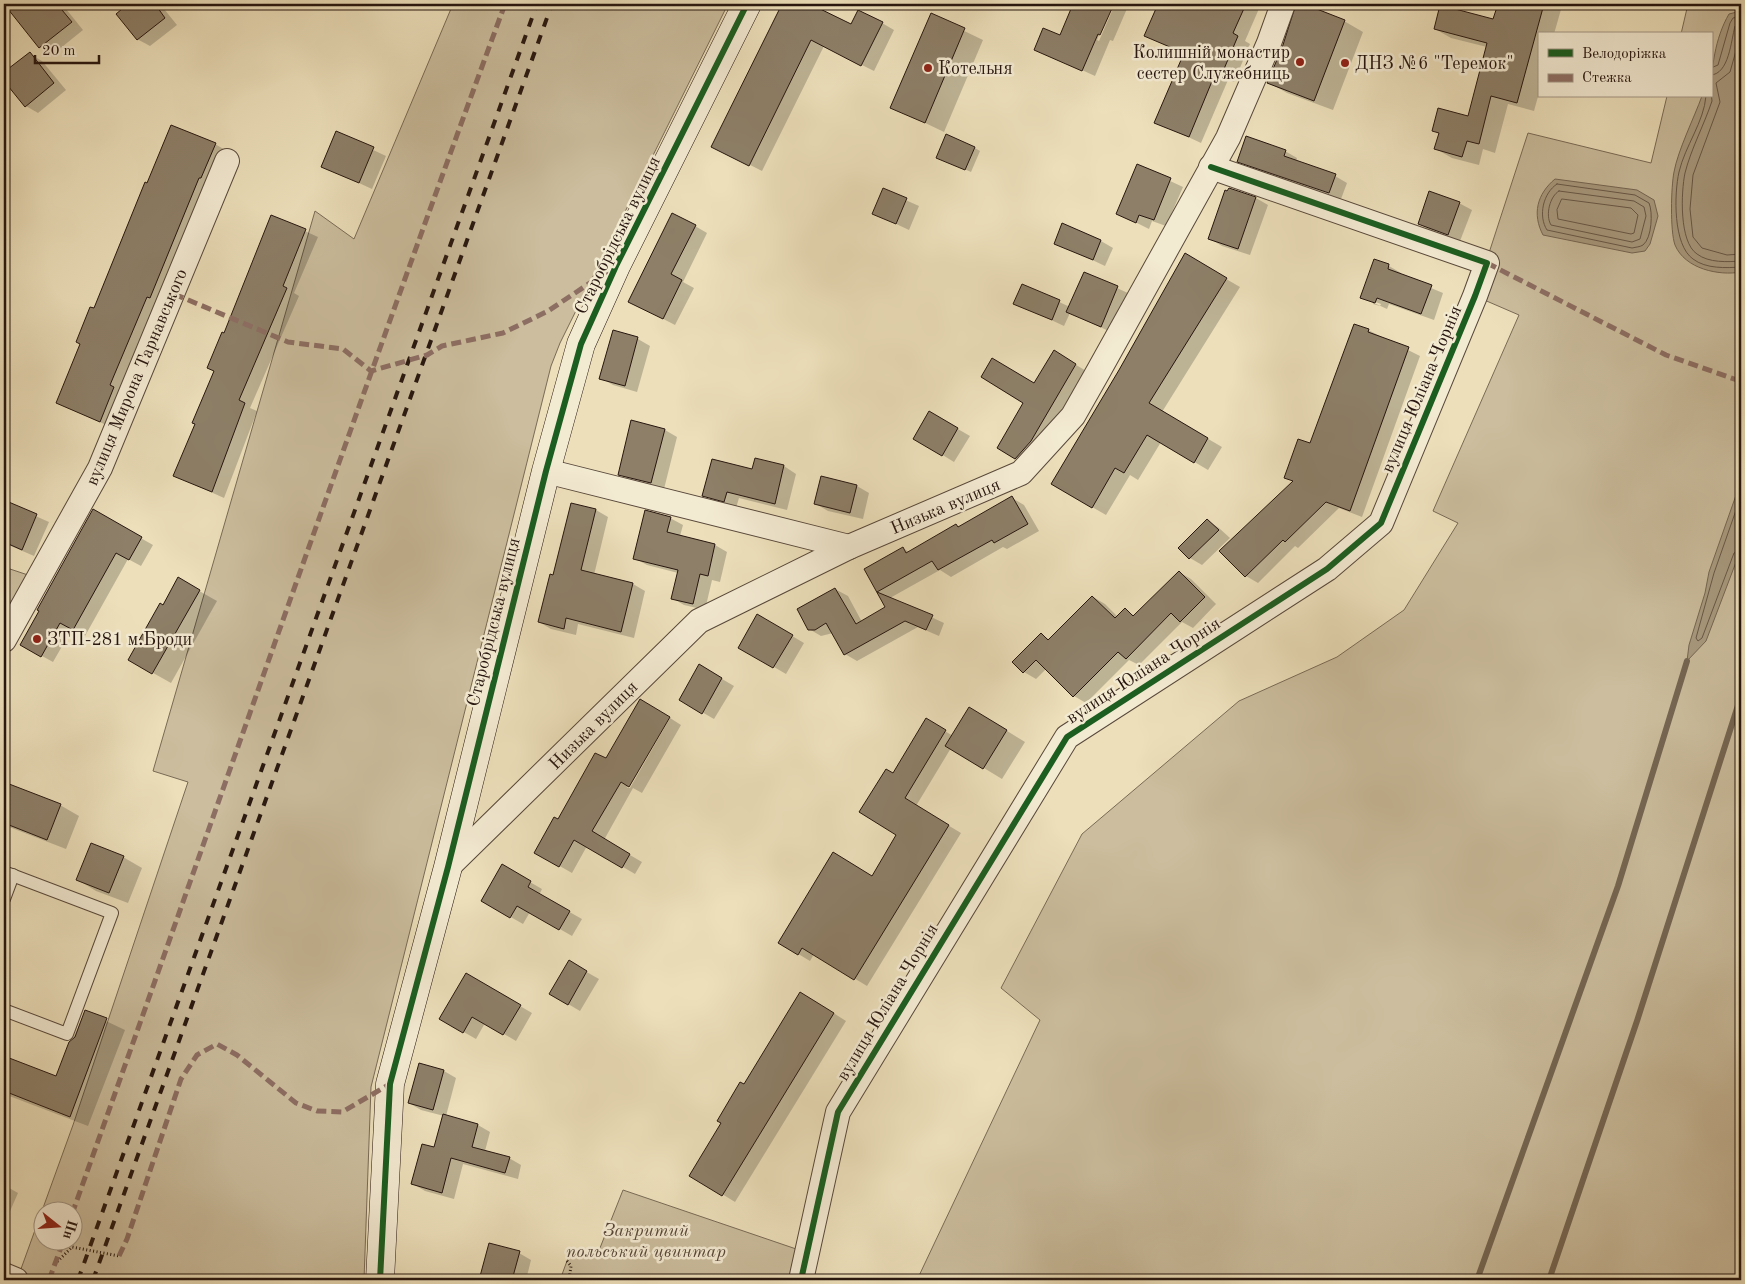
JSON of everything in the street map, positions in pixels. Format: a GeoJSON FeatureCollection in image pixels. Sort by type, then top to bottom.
{"type":"FeatureCollection","features":[{"type":"Feature","properties":{"kind":"street","name":"Старобрідська вулиця"},"geometry":{"type":"LineString","coordinates":[[380,1280],[390,1084],[448,867],[546,471],[581,344],[616,266],[747,4]]}},
{"type":"Feature","properties":{"kind":"street","name":"Низька вулиця"},"geometry":{"type":"LineString","coordinates":[[448,867],[698,621],[850,547],[1021,473],[1073,416],[1228,138],[1269,43],[1283,4]]}},
{"type":"Feature","properties":{"kind":"street","name":"вулиця Мирона Тарнавського"},"geometry":{"type":"LineString","coordinates":[[4,640],[100,468],[227,161]]}},
{"type":"Feature","properties":{"kind":"street","name":"вулиця Юліана Чорнія"},"geometry":{"type":"LineString","coordinates":[[801,1280],[838,1112],[1067,737],[1328,569],[1381,522],[1487,263],[1211,167]]}},
{"type":"Feature","properties":{"kind":"street"},"geometry":{"type":"LineString","coordinates":[[546,471],[850,547]]}},
{"type":"Feature","properties":{"kind":"street"},"geometry":{"type":"LineString","coordinates":[[4,1275],[16,1280]]}},
{"type":"Feature","properties":{"kind":"lane"},"geometry":{"type":"LineString","coordinates":[[4,899],[8,874],[112,913],[67,1034],[4,1010]]}},
{"type":"Feature","properties":{"kind":"path"},"geometry":{"type":"LineString","coordinates":[[55,1264],[72,1247],[119,1256]]}},
{"type":"Feature","properties":{"kind":"path"},"geometry":{"type":"LineString","coordinates":[[567,1261],[571,1266],[568,1280]]}},
{"type":"Feature","properties":{"kind":"green space"},"geometry":{"type":"Polygon","coordinates":[[[453,4],[728,4],[560,343],[551,366],[371,1087],[364,1280],[17,1280],[32,1238],[32,1252],[82,1252],[82,1202],[45,1202],[73,1125],[188,782],[153,771],[315,211],[354,239],[453,4]]]}},
{"type":"Feature","properties":{"kind":"green space"},"geometry":{"type":"Polygon","coordinates":[[[1688,4],[1741,4],[1741,1280],[917,1280],[1040,1020],[1001,988],[1082,834],[1239,701],[1337,657],[1404,610],[1458,523],[1433,511],[1519,315],[1475,296],[1528,133],[1651,163],[1667,98],[1712,98],[1712,32],[1681,32],[1688,4]]]}},
{"type":"Feature","properties":{"kind":"green space"},"geometry":{"type":"Polygon","coordinates":[[[4,567],[28,575],[4,616],[4,567]]]}},
{"type":"Feature","properties":{"kind":"green space","name":"Закритий польський цвинтар"},"geometry":{"type":"Polygon","coordinates":[[[623,1190],[805,1252],[799,1280],[560,1280],[571,1250],[596,1258],[623,1190]]]}},
{"type":"Feature","properties":{"kind":"water"},"geometry":{"type":"Polygon","coordinates":[[[1741,11],[1741,272],[1723,273],[1713,272],[1694,265],[1686,260],[1675,245],[1672,230],[1672,188],[1679,154],[1701,98],[1712,98],[1712,75],[1717,43],[1729,14],[1741,11]]]}},
{"type":"Feature","properties":{"kind":"water"},"geometry":{"type":"Polygon","coordinates":[[[1555,179],[1637,190],[1654,200],[1658,216],[1650,244],[1645,251],[1632,253],[1543,235],[1538,220],[1538,205],[1544,191],[1555,179]]]}},
{"type":"Feature","properties":{"kind":"water"},"geometry":{"type":"Polygon","coordinates":[[[1741,481],[1741,549],[1706,641],[1687,661],[1689,645],[1705,593],[1709,572],[1741,481]]]}},
{"type":"Feature","properties":{"kind":"building"},"geometry":{"type":"Polygon","coordinates":[[[4,4],[57,4],[72,22],[39,48],[4,4]]]}},
{"type":"Feature","properties":{"kind":"building"},"geometry":{"type":"Polygon","coordinates":[[[128,4],[155,4],[165,18],[137,40],[116,14],[128,4]]]}},
{"type":"Feature","properties":{"kind":"building"},"geometry":{"type":"Polygon","coordinates":[[[782,4],[810,4],[851,24],[858,10],[883,22],[861,66],[811,40],[749,166],[711,147],[782,4]]]}},
{"type":"Feature","properties":{"kind":"building"},"geometry":{"type":"Polygon","coordinates":[[[1073,4],[1114,4],[1100,35],[1098,34],[1082,71],[1034,50],[1043,28],[1060,35],[1073,4]]]}},
{"type":"Feature","properties":{"kind":"building"},"geometry":{"type":"Polygon","coordinates":[[[1158,4],[1246,4],[1233,33],[1238,36],[1221,76],[1215,74],[1189,137],[1154,123],[1184,53],[1144,36],[1158,4]]]}},
{"type":"Feature","properties":{"kind":"building","name":"Колишній монастир сестер Служебниць"},"geometry":{"type":"Polygon","coordinates":[[[1296,4],[1304,4],[1345,20],[1314,101],[1267,83],[1282,48],[1296,4]]]}},
{"type":"Feature","properties":{"kind":"building"},"geometry":{"type":"Polygon","coordinates":[[[1498,4],[1544,4],[1517,103],[1491,96],[1479,144],[1467,141],[1462,157],[1434,149],[1439,133],[1432,131],[1438,108],[1468,116],[1487,43],[1434,29],[1440,5],[1493,19],[1498,4]]]}},
{"type":"Feature","properties":{"kind":"building","name":"Котельня"},"geometry":{"type":"Polygon","coordinates":[[[931,13],[965,28],[925,123],[890,108],[931,13]]]}},
{"type":"Feature","properties":{"kind":"building"},"geometry":{"type":"Polygon","coordinates":[[[30,52],[54,83],[25,107],[4,81],[4,72],[30,52]]]}},
{"type":"Feature","properties":{"kind":"building"},"geometry":{"type":"Polygon","coordinates":[[[171,125],[216,143],[201,178],[199,178],[150,298],[147,297],[110,385],[114,387],[100,422],[56,403],[80,344],[76,342],[90,307],[94,308],[145,182],[147,183],[171,125]]]}},
{"type":"Feature","properties":{"kind":"building"},"geometry":{"type":"Polygon","coordinates":[[[336,131],[374,147],[359,183],[321,167],[336,131]]]}},
{"type":"Feature","properties":{"kind":"building"},"geometry":{"type":"Polygon","coordinates":[[[946,134],[975,147],[965,170],[936,158],[946,134]]]}},
{"type":"Feature","properties":{"kind":"building"},"geometry":{"type":"Polygon","coordinates":[[[1246,136],[1286,150],[1284,156],[1336,174],[1329,193],[1237,162],[1246,136]]]}},
{"type":"Feature","properties":{"kind":"building"},"geometry":{"type":"Polygon","coordinates":[[[1137,164],[1171,178],[1154,220],[1139,215],[1136,223],[1116,214],[1137,164]]]}},
{"type":"Feature","properties":{"kind":"building"},"geometry":{"type":"Polygon","coordinates":[[[883,188],[907,198],[896,224],[872,214],[883,188]]]}},
{"type":"Feature","properties":{"kind":"building"},"geometry":{"type":"Polygon","coordinates":[[[1229,188],[1256,197],[1238,249],[1208,239],[1225,190],[1227,191],[1229,188]]]}},
{"type":"Feature","properties":{"kind":"building"},"geometry":{"type":"Polygon","coordinates":[[[1429,191],[1460,202],[1448,235],[1418,224],[1429,191]]]}},
{"type":"Feature","properties":{"kind":"building"},"geometry":{"type":"Polygon","coordinates":[[[672,213],[696,225],[671,274],[682,280],[663,319],[628,302],[672,213]]]}},
{"type":"Feature","properties":{"kind":"building"},"geometry":{"type":"Polygon","coordinates":[[[271,215],[306,229],[283,286],[287,288],[239,400],[245,403],[212,492],[173,476],[195,424],[192,423],[214,371],[207,368],[222,332],[224,333],[271,215]]]}},
{"type":"Feature","properties":{"kind":"building"},"geometry":{"type":"Polygon","coordinates":[[[1062,223],[1101,240],[1093,260],[1054,244],[1062,223]]]}},
{"type":"Feature","properties":{"kind":"building"},"geometry":{"type":"Polygon","coordinates":[[[1185,253],[1227,278],[1149,403],[1208,438],[1194,463],[1147,435],[1124,473],[1115,468],[1092,508],[1051,484],[1119,370],[1185,253]]]}},
{"type":"Feature","properties":{"kind":"building"},"geometry":{"type":"Polygon","coordinates":[[[1374,259],[1389,264],[1388,269],[1432,285],[1421,314],[1377,298],[1375,303],[1360,298],[1374,259]]]}},
{"type":"Feature","properties":{"kind":"building"},"geometry":{"type":"Polygon","coordinates":[[[1084,272],[1118,286],[1101,327],[1066,312],[1084,272]]]}},
{"type":"Feature","properties":{"kind":"building"},"geometry":{"type":"Polygon","coordinates":[[[1022,284],[1060,300],[1052,320],[1013,304],[1022,284]]]}},
{"type":"Feature","properties":{"kind":"building"},"geometry":{"type":"Polygon","coordinates":[[[1354,324],[1369,329],[1368,332],[1409,347],[1350,511],[1326,502],[1245,577],[1219,551],[1293,481],[1284,478],[1298,439],[1310,443],[1354,324]]]}},
{"type":"Feature","properties":{"kind":"building"},"geometry":{"type":"Polygon","coordinates":[[[613,330],[638,337],[625,386],[599,379],[613,330]]]}},
{"type":"Feature","properties":{"kind":"building"},"geometry":{"type":"Polygon","coordinates":[[[1054,350],[1076,364],[1031,441],[1015,459],[997,448],[1023,403],[981,377],[992,358],[1034,383],[1054,350]]]}},
{"type":"Feature","properties":{"kind":"building"},"geometry":{"type":"Polygon","coordinates":[[[929,411],[958,428],[942,456],[913,439],[929,411]]]}},
{"type":"Feature","properties":{"kind":"building"},"geometry":{"type":"Polygon","coordinates":[[[631,420],[665,429],[651,483],[618,475],[631,420]]]}},
{"type":"Feature","properties":{"kind":"building"},"geometry":{"type":"Polygon","coordinates":[[[755,458],[784,465],[775,504],[727,492],[724,502],[702,496],[712,459],[752,469],[755,458]]]}},
{"type":"Feature","properties":{"kind":"building"},"geometry":{"type":"Polygon","coordinates":[[[821,476],[857,485],[850,513],[814,504],[821,476]]]}},
{"type":"Feature","properties":{"kind":"building"},"geometry":{"type":"Polygon","coordinates":[[[1012,496],[1028,524],[994,543],[992,540],[938,570],[932,561],[877,592],[933,615],[926,630],[905,621],[844,655],[826,623],[815,630],[808,630],[797,609],[835,588],[856,624],[885,607],[864,569],[903,547],[906,553],[956,524],[958,527],[1012,496]]]}},
{"type":"Feature","properties":{"kind":"building"},"geometry":{"type":"Polygon","coordinates":[[[4,500],[37,514],[22,550],[4,542],[4,500]]]}},
{"type":"Feature","properties":{"kind":"building"},"geometry":{"type":"Polygon","coordinates":[[[571,503],[596,509],[581,570],[633,583],[621,632],[566,618],[564,629],[538,622],[550,574],[553,575],[571,503]]]}},
{"type":"Feature","properties":{"kind":"building"},"geometry":{"type":"Polygon","coordinates":[[[93,509],[142,537],[129,560],[116,553],[73,630],[60,623],[41,657],[20,645],[39,611],[37,610],[93,509]]]}},
{"type":"Feature","properties":{"kind":"building"},"geometry":{"type":"Polygon","coordinates":[[[645,510],[671,517],[667,532],[715,544],[708,576],[700,574],[693,604],[671,599],[678,570],[633,559],[645,510]]]}},
{"type":"Feature","properties":{"kind":"building"},"geometry":{"type":"Polygon","coordinates":[[[1207,519],[1219,530],[1189,559],[1178,548],[1207,519]]]}},
{"type":"Feature","properties":{"kind":"building"},"geometry":{"type":"Polygon","coordinates":[[[1179,571],[1205,597],[1180,622],[1171,613],[1126,659],[1118,652],[1073,697],[1036,660],[1023,673],[1012,662],[1041,633],[1048,640],[1092,596],[1115,618],[1125,608],[1133,616],[1179,571]]]}},
{"type":"Feature","properties":{"kind":"building"},"geometry":{"type":"Polygon","coordinates":[[[178,577],[200,590],[152,674],[128,660],[160,603],[163,605],[178,577]]]}},
{"type":"Feature","properties":{"kind":"building"},"geometry":{"type":"Polygon","coordinates":[[[757,614],[793,635],[773,668],[738,648],[757,614]]]}},
{"type":"Feature","properties":{"kind":"building"},"geometry":{"type":"Polygon","coordinates":[[[699,664],[722,678],[702,714],[679,700],[699,664]]]}},
{"type":"Feature","properties":{"kind":"building"},"geometry":{"type":"Polygon","coordinates":[[[640,699],[670,717],[629,787],[621,782],[592,831],[630,854],[622,868],[574,840],[559,867],[534,853],[554,817],[558,819],[595,753],[606,758],[640,699]]]}},
{"type":"Feature","properties":{"kind":"building"},"geometry":{"type":"Polygon","coordinates":[[[969,707],[1007,730],[983,769],[945,746],[969,707]]]}},
{"type":"Feature","properties":{"kind":"building"},"geometry":{"type":"Polygon","coordinates":[[[926,718],[946,730],[905,798],[949,825],[854,980],[802,948],[798,955],[778,943],[833,852],[872,876],[896,835],[859,812],[886,769],[893,773],[926,718]]]}},
{"type":"Feature","properties":{"kind":"building"},"geometry":{"type":"Polygon","coordinates":[[[4,782],[61,804],[47,840],[4,823],[4,782]]]}},
{"type":"Feature","properties":{"kind":"building"},"geometry":{"type":"Polygon","coordinates":[[[91,843],[124,856],[109,893],[76,880],[91,843]]]}},
{"type":"Feature","properties":{"kind":"building"},"geometry":{"type":"Polygon","coordinates":[[[502,864],[531,881],[528,887],[570,911],[559,930],[517,906],[510,918],[481,901],[502,864]]]}},
{"type":"Feature","properties":{"kind":"building"},"geometry":{"type":"Polygon","coordinates":[[[569,960],[587,971],[568,1005],[549,994],[569,960]]]}},
{"type":"Feature","properties":{"kind":"building"},"geometry":{"type":"Polygon","coordinates":[[[466,973],[521,1005],[503,1035],[472,1017],[463,1033],[439,1019],[466,973]]]}},
{"type":"Feature","properties":{"kind":"building"},"geometry":{"type":"Polygon","coordinates":[[[800,992],[834,1013],[722,1196],[689,1176],[721,1123],[717,1121],[740,1082],[744,1084],[800,992]]]}},
{"type":"Feature","properties":{"kind":"building"},"geometry":{"type":"Polygon","coordinates":[[[85,1010],[107,1018],[70,1117],[4,1091],[4,1056],[56,1076],[69,1042],[75,1037],[85,1010]]]}},
{"type":"Feature","properties":{"kind":"building"},"geometry":{"type":"Polygon","coordinates":[[[419,1063],[444,1070],[433,1110],[408,1103],[419,1063]]]}},
{"type":"Feature","properties":{"kind":"building"},"geometry":{"type":"Polygon","coordinates":[[[443,1114],[478,1124],[472,1147],[510,1157],[505,1173],[451,1158],[442,1193],[411,1184],[422,1144],[434,1147],[443,1114]]]}},
{"type":"Feature","properties":{"kind":"building"},"geometry":{"type":"Polygon","coordinates":[[[489,1243],[520,1251],[512,1280],[479,1280],[489,1243]]]}},
{"type":"Feature","properties":{"kind":"waterway"},"geometry":{"type":"LineString","coordinates":[[1477,1280],[1618,886],[1687,661]]}},
{"type":"Feature","properties":{"kind":"waterway"},"geometry":{"type":"LineString","coordinates":[[1549,1280],[1637,1021],[1741,696]]}},
{"type":"Feature","properties":{"kind":"railway"},"geometry":{"type":"LineString","coordinates":[[78,1280],[537,4]]}},
{"type":"Feature","properties":{"kind":"railway"},"geometry":{"type":"LineString","coordinates":[[93,1280],[552,4]]}},
{"type":"Feature","properties":{"kind":"marked path"},"geometry":{"type":"LineString","coordinates":[[76,1202],[341,457],[505,4]]}},
{"type":"Feature","properties":{"kind":"marked path"},"geometry":{"type":"LineString","coordinates":[[1487,263],[1666,355],[1737,380],[1741,387]]}},
{"type":"Feature","properties":{"kind":"marked path"},"geometry":{"type":"LineString","coordinates":[[174,294],[288,342],[343,349],[371,371],[427,355],[442,346],[503,333],[548,311],[614,267]]}},
{"type":"Feature","properties":{"kind":"marked path"},"geometry":{"type":"LineString","coordinates":[[119,1256],[127,1239],[181,1079],[197,1055],[217,1044],[237,1055],[296,1103],[317,1111],[342,1112],[390,1084]]}},
{"type":"Feature","properties":{"kind":"marked path"},"geometry":{"type":"LineString","coordinates":[[49,1280],[59,1252]]}},
{"type":"Feature","properties":{"kind":"cycle path"},"geometry":{"type":"LineString","coordinates":[[380,1280],[390,1084],[448,867],[546,471],[581,344],[616,266],[747,4]]}},
{"type":"Feature","properties":{"kind":"cycle path"},"geometry":{"type":"LineString","coordinates":[[801,1280],[838,1112],[1067,737],[1327,569],[1381,523],[1475,296],[1487,263],[1211,167]]}},
{"type":"Feature","properties":{"kind":"place","name":"Колишній монастир сестер Служебниць"},"geometry":{"type":"Point","coordinates":[1300,62]}},
{"type":"Feature","properties":{"kind":"place","name":"ДНЗ №6 \"Теремок\""},"geometry":{"type":"Point","coordinates":[1345,63]}},
{"type":"Feature","properties":{"kind":"place","name":"Котельня"},"geometry":{"type":"Point","coordinates":[928,68]}},
{"type":"Feature","properties":{"kind":"place","name":"ЗТП-281 м.Броди"},"geometry":{"type":"Point","coordinates":[37,639]}}]}
